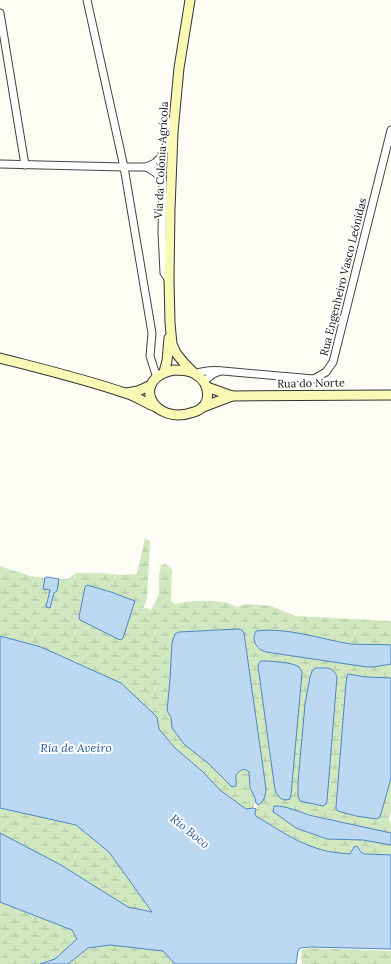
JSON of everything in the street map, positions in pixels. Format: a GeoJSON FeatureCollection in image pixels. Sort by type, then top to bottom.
{"type":"FeatureCollection","features":[{"type":"Feature","properties":{"kind":"main road","name":"Via da Colónia Agrícola"},"geometry":{"type":"LineString","coordinates":[[190,0],[179,68],[173,132],[169,280],[172,344],[176,353],[194,373]]}},
{"type":"Feature","properties":{"kind":"main road","name":"Via da Colónia Agrícola"},"geometry":{"type":"LineString","coordinates":[[157,378],[167,361],[170,323]]}},
{"type":"Feature","properties":{"kind":"main road"},"geometry":{"type":"LineString","coordinates":[[0,358],[127,393],[163,412],[178,415],[196,412],[203,407],[208,392],[205,384],[194,373],[174,370],[157,378],[138,391],[127,393]]}},
{"type":"Feature","properties":{"kind":"main road"},"geometry":{"type":"LineString","coordinates":[[156,407],[150,392],[157,378]]}},
{"type":"Feature","properties":{"kind":"main road","name":"Rua do Norte"},"geometry":{"type":"LineString","coordinates":[[205,384],[232,396]]}},
{"type":"Feature","properties":{"kind":"main road","name":"Rua do Norte"},"geometry":{"type":"LineString","coordinates":[[203,407],[232,396],[391,395]]}},
{"type":"Feature","properties":{"kind":"street"},"geometry":{"type":"LineString","coordinates":[[87,0],[124,168],[152,333],[150,356],[157,378]]}},
{"type":"Feature","properties":{"kind":"street"},"geometry":{"type":"LineString","coordinates":[[0,12],[25,165]]}},
{"type":"Feature","properties":{"kind":"street"},"geometry":{"type":"LineString","coordinates":[[0,164],[124,168],[146,167],[154,163],[162,156],[166,147],[179,68]]}},
{"type":"Feature","properties":{"kind":"street","name":"Rua Engenheiro Vasco Leónidas"},"geometry":{"type":"LineString","coordinates":[[194,373],[209,370],[222,370],[314,379],[326,372],[333,362],[391,130]]}},
{"type":"Feature","properties":{"kind":"street"},"geometry":{"type":"LineString","coordinates":[[146,167],[156,172],[163,183],[162,232],[164,273],[169,280]]}},
{"type":"Feature","properties":{"kind":"street"},"geometry":{"type":"LineString","coordinates":[[205,384],[212,374],[222,370]]}},
{"type":"Feature","properties":{"kind":"green space"},"geometry":{"type":"Polygon","coordinates":[[[145,538],[150,541],[147,598],[143,609],[146,608],[150,611],[155,603],[159,594],[159,575],[161,565],[166,564],[172,570],[171,601],[176,604],[194,601],[216,601],[228,603],[236,607],[247,604],[271,606],[296,616],[391,621],[391,645],[352,644],[286,632],[254,636],[257,646],[266,652],[367,667],[391,664],[391,678],[366,677],[349,674],[336,809],[338,811],[356,816],[377,819],[380,817],[391,778],[391,811],[389,819],[391,823],[391,833],[294,810],[296,828],[327,839],[363,840],[391,845],[391,855],[369,854],[361,851],[359,848],[354,847],[350,854],[320,849],[293,838],[256,816],[255,814],[257,807],[262,802],[266,789],[244,633],[242,630],[179,632],[175,634],[167,711],[171,717],[172,728],[184,744],[209,764],[232,787],[237,782],[235,778],[239,772],[244,769],[249,772],[249,785],[255,799],[255,804],[253,808],[246,809],[220,790],[202,771],[175,748],[159,729],[157,716],[41,647],[0,636],[0,566],[30,576],[45,578],[43,588],[50,590],[46,607],[57,590],[59,579],[68,579],[76,573],[121,575],[137,574],[145,538]],[[87,585],[85,587],[83,622],[123,638],[135,601],[87,585]],[[259,663],[258,666],[275,790],[277,795],[259,663]]]}},
{"type":"Feature","properties":{"kind":"green space"},"geometry":{"type":"Polygon","coordinates":[[[0,808],[76,825],[109,852],[153,913],[128,907],[61,865],[0,833],[0,808]]]}},
{"type":"Feature","properties":{"kind":"green space"},"geometry":{"type":"Polygon","coordinates":[[[0,902],[72,930],[77,939],[55,959],[40,964],[0,964],[0,902]]]}},
{"type":"Feature","properties":{"kind":"green space"},"geometry":{"type":"Polygon","coordinates":[[[110,945],[163,951],[175,964],[68,964],[88,948],[110,945]]]}},
{"type":"Feature","properties":{"kind":"green space"},"geometry":{"type":"Polygon","coordinates":[[[310,948],[391,951],[391,964],[302,964],[301,950],[310,948]]]}},
{"type":"Feature","properties":{"kind":"water"},"geometry":{"type":"Polygon","coordinates":[[[45,578],[59,579],[57,591],[54,593],[50,608],[46,607],[50,590],[43,589],[45,578]]]}},
{"type":"Feature","properties":{"kind":"water"},"geometry":{"type":"Polygon","coordinates":[[[87,585],[135,601],[123,638],[121,640],[80,620],[79,617],[85,587],[87,585]]]}},
{"type":"Feature","properties":{"kind":"water"},"geometry":{"type":"Polygon","coordinates":[[[242,630],[244,633],[266,789],[263,800],[258,805],[250,788],[249,772],[244,769],[239,772],[236,775],[236,786],[232,787],[209,764],[184,744],[172,728],[171,717],[167,711],[172,643],[175,634],[179,632],[242,630]]]}},
{"type":"Feature","properties":{"kind":"water"},"geometry":{"type":"Polygon","coordinates":[[[268,630],[292,632],[351,644],[391,645],[391,664],[367,667],[266,652],[262,651],[255,644],[254,638],[256,631],[268,630]]]}},
{"type":"Feature","properties":{"kind":"water","name":"Ria de Aveiro"},"geometry":{"type":"Polygon","coordinates":[[[0,636],[41,647],[121,683],[157,717],[159,729],[175,748],[202,771],[220,790],[246,809],[256,809],[256,816],[285,834],[308,845],[337,853],[350,854],[354,847],[357,846],[361,852],[365,854],[391,855],[391,949],[300,948],[298,951],[296,964],[175,964],[163,951],[110,945],[88,948],[68,964],[40,964],[55,959],[77,939],[72,930],[0,902],[0,833],[61,865],[128,907],[152,912],[109,852],[76,825],[0,808],[0,636]]]}},
{"type":"Feature","properties":{"kind":"water"},"geometry":{"type":"Polygon","coordinates":[[[261,661],[281,662],[296,665],[301,669],[302,673],[291,795],[290,799],[287,800],[277,795],[275,790],[258,666],[261,661]]]}},
{"type":"Feature","properties":{"kind":"water"},"geometry":{"type":"Polygon","coordinates":[[[316,668],[331,669],[337,677],[327,801],[323,806],[300,801],[298,796],[305,704],[310,677],[312,671],[316,668]]]}},
{"type":"Feature","properties":{"kind":"water"},"geometry":{"type":"Polygon","coordinates":[[[348,674],[366,677],[391,678],[391,778],[380,817],[377,819],[356,816],[338,811],[336,809],[348,674]]]}},
{"type":"Feature","properties":{"kind":"water"},"geometry":{"type":"Polygon","coordinates":[[[274,806],[391,833],[391,845],[363,840],[327,839],[296,828],[273,812],[274,806]]]}},
{"type":"Feature","properties":{"kind":"water label","name":"Rio Boco"},"geometry":{"type":"Point","coordinates":[190,831]}}]}
